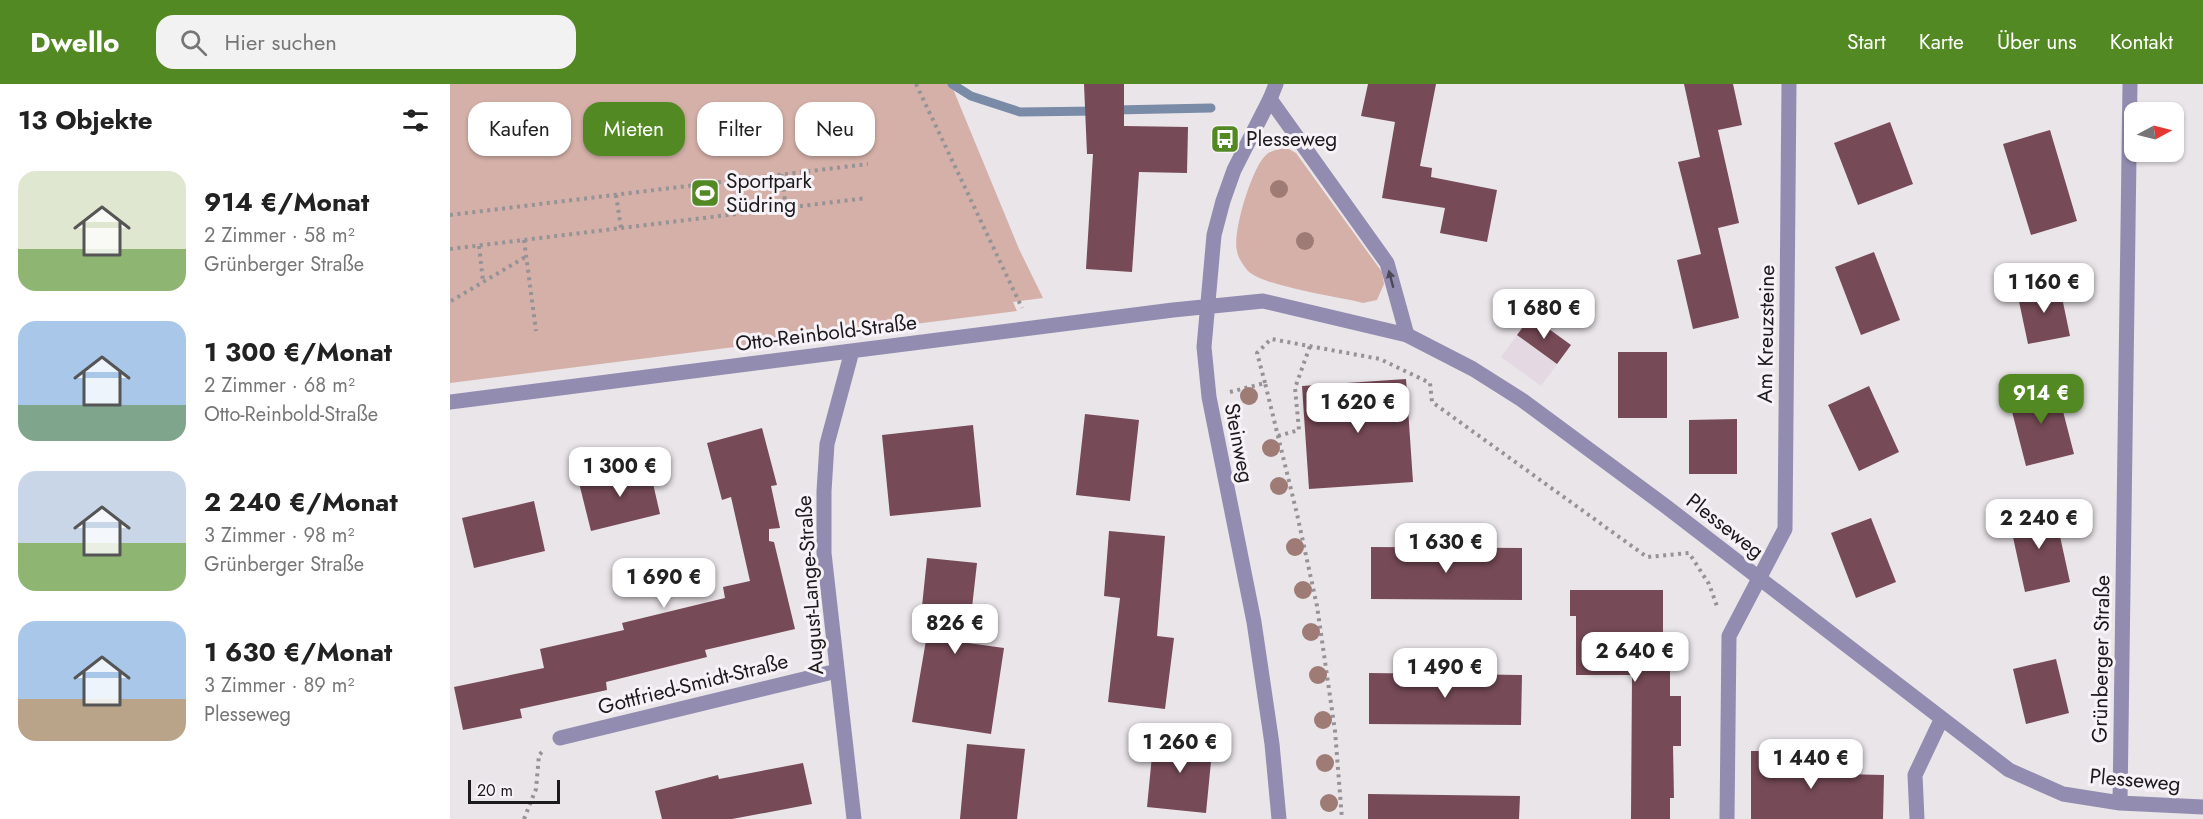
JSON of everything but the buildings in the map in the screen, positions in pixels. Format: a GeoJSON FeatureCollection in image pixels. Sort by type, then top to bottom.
{"type":"FeatureCollection","features":[{"type":"Feature","properties":{"kind":"street","name":"Steinweg"},"geometry":{"type":"LineString","coordinates":[[1276,84],[1234,170],[1223,201],[1214,235],[1204,347],[1209,397],[1254,622],[1272,744],[1279,819]]}},
{"type":"Feature","properties":{"kind":"street","name":"Am Kreuzsteine"},"geometry":{"type":"LineString","coordinates":[[1728,636],[1785,530],[1790,84]]}},
{"type":"Feature","properties":{"kind":"street","name":"Grünberger Straße"},"geometry":{"type":"LineString","coordinates":[[2120,803],[2130,84]]}},
{"type":"Feature","properties":{"kind":"street"},"geometry":{"type":"LineString","coordinates":[[1270,99],[1387,263],[1407,335]]}},
{"type":"Feature","properties":{"kind":"street","name":"Plesseweg"},"geometry":{"type":"LineString","coordinates":[[1207,307],[1263,301],[1407,335],[1473,369],[1522,400],[2009,770],[2063,794],[2120,803],[2203,807]]}},
{"type":"Feature","properties":{"kind":"street","name":"Otto-Reinbold-Straße"},"geometry":{"type":"LineString","coordinates":[[450,402],[1207,307]]}},
{"type":"Feature","properties":{"kind":"street","name":"August-Lange-Straße"},"geometry":{"type":"LineString","coordinates":[[852,351],[827,444],[824,491],[825,553],[854,819]]}},
{"type":"Feature","properties":{"kind":"street"},"geometry":{"type":"LineString","coordinates":[[1727,819],[1728,636]]}},
{"type":"Feature","properties":{"kind":"street","name":"Gottfried-Smidt-Straße"},"geometry":{"type":"LineString","coordinates":[[560,738],[837,671]]}},
{"type":"Feature","properties":{"kind":"street"},"geometry":{"type":"LineString","coordinates":[[1917,819],[1915,775],[1941,720]]}},
{"type":"Feature","properties":{"kind":"path"},"geometry":{"type":"LineString","coordinates":[[916,84],[1031,328]]}},
{"type":"Feature","properties":{"kind":"path"},"geometry":{"type":"LineString","coordinates":[[450,215],[868,164]]}},
{"type":"Feature","properties":{"kind":"path"},"geometry":{"type":"LineString","coordinates":[[781,174],[786,208]]}},
{"type":"Feature","properties":{"kind":"path"},"geometry":{"type":"LineString","coordinates":[[616,195],[621,228]]}},
{"type":"Feature","properties":{"kind":"path"},"geometry":{"type":"LineString","coordinates":[[450,249],[867,198]]}},
{"type":"Feature","properties":{"kind":"path"},"geometry":{"type":"LineString","coordinates":[[524,240],[536,331]]}},
{"type":"Feature","properties":{"kind":"path"},"geometry":{"type":"LineString","coordinates":[[479,246],[483,281]]}},
{"type":"Feature","properties":{"kind":"path"},"geometry":{"type":"LineString","coordinates":[[451,301],[526,256]]}},
{"type":"Feature","properties":{"kind":"path"},"geometry":{"type":"LineString","coordinates":[[1342,819],[1335,731],[1317,606],[1257,353],[1271,339],[1380,359],[1430,382],[1432,402],[1647,556],[1689,553],[1709,584],[1728,636]]}},
{"type":"Feature","properties":{"kind":"path"},"geometry":{"type":"LineString","coordinates":[[1278,436],[1299,430],[1295,388],[1310,346]]}},
{"type":"Feature","properties":{"kind":"path"},"geometry":{"type":"LineString","coordinates":[[1209,397],[1264,383]]}},
{"type":"Feature","properties":{"kind":"path"},"geometry":{"type":"LineString","coordinates":[[524,819],[536,789],[539,755],[560,738]]}},
{"type":"Feature","properties":{"kind":"shaded area","name":"Sportpark Südring"},"geometry":{"type":"Polygon","coordinates":[[[450,84],[951,84],[1019,249],[1043,298],[1013,302],[1017,311],[450,383],[450,84]]]}},
{"type":"Feature","properties":{"kind":"shaded area"},"geometry":{"type":"Polygon","coordinates":[[[1287,148],[1296,153],[1382,272],[1384,284],[1377,300],[1363,303],[1269,281],[1248,271],[1238,256],[1237,230],[1249,186],[1266,155],[1287,148]]]}},
{"type":"Feature","properties":{"kind":"shaded area"},"geometry":{"type":"Polygon","coordinates":[[[1531,316],[1571,345],[1541,386],[1501,357],[1531,316]]]}},
{"type":"Feature","properties":{"kind":"waterway"},"geometry":{"type":"LineString","coordinates":[[952,84],[971,96],[1020,112],[1098,111]]}},
{"type":"Feature","properties":{"kind":"waterway"},"geometry":{"type":"LineString","coordinates":[[1114,110],[1211,108]]}},
{"type":"Feature","properties":{"kind":"place","name":"Plesseweg"},"geometry":{"type":"Point","coordinates":[1225,139]}},
{"type":"Feature","properties":{"kind":"place","name":"Sportpark Südring"},"geometry":{"type":"Point","coordinates":[705,193]}}]}
